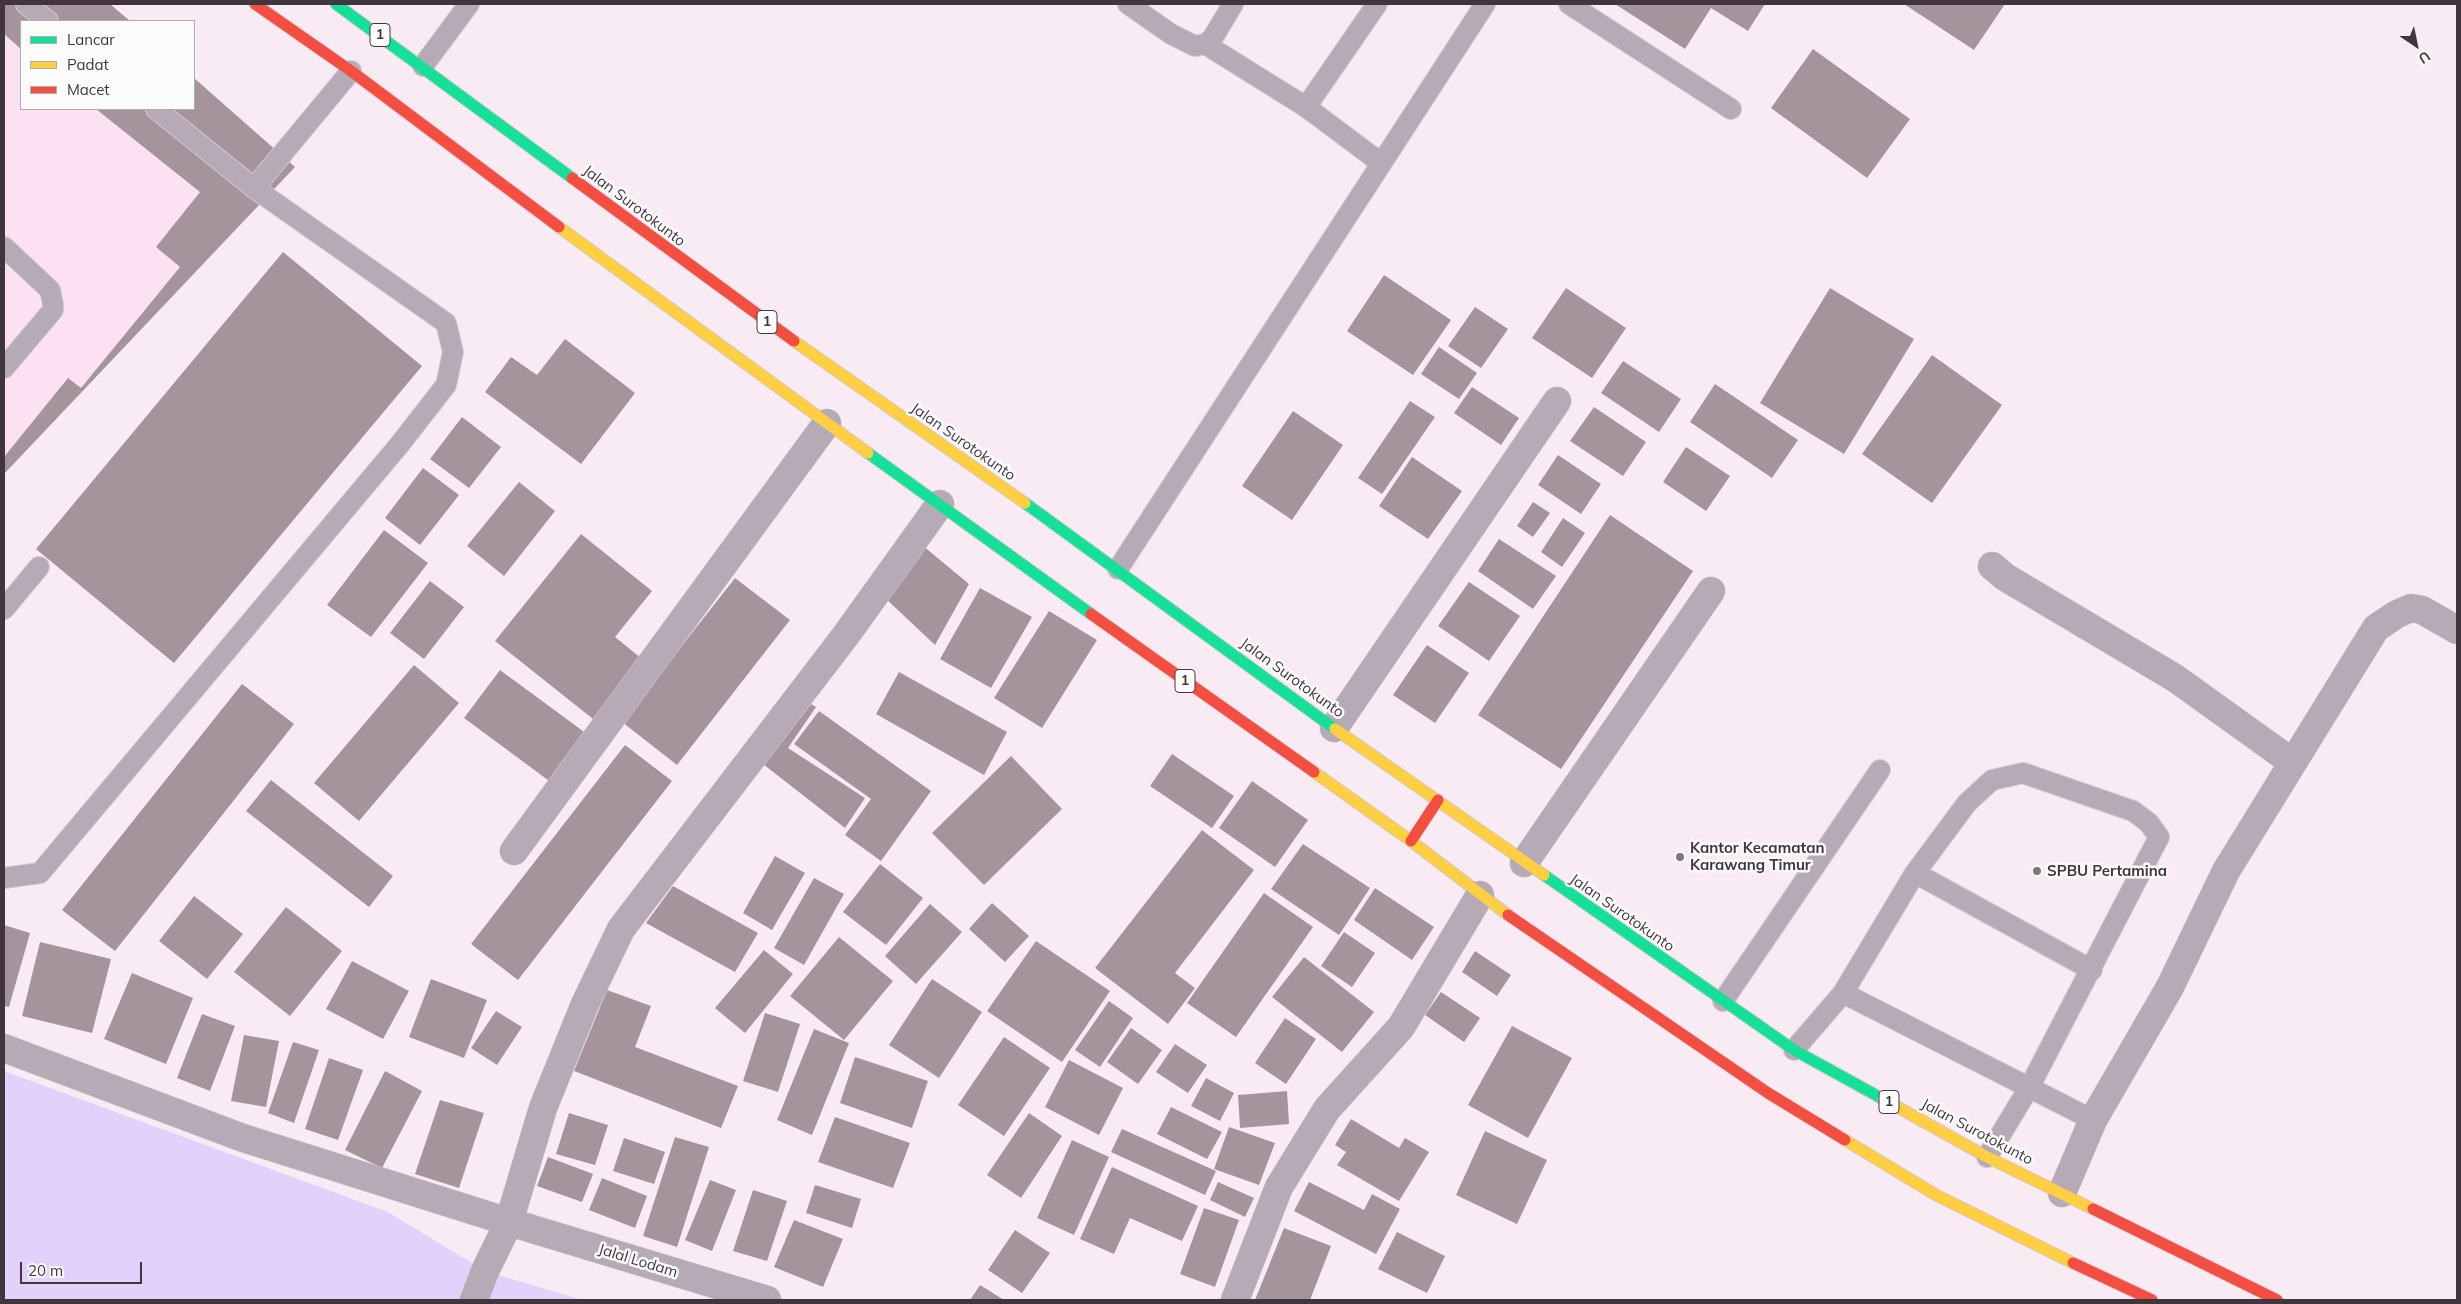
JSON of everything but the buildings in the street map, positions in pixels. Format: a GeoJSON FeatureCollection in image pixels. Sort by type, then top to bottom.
{"type":"FeatureCollection","features":[{"type":"Feature","properties":{"kind":"main road","name":"1"},"geometry":{"type":"LineString","coordinates":[[255,4],[351,71],[592,252],[1049,585],[1411,841],[1480,895],[1768,1093],[1936,1195],[1993,1225],[2152,1300]]}},
{"type":"Feature","properties":{"kind":"main road","name":"Jalan Surotokunto"},"geometry":{"type":"LineString","coordinates":[[336,4],[423,66],[730,296],[1118,569],[1334,728],[1438,800],[1524,863],[1794,1050],[1987,1157],[2062,1193],[2259,1296],[2277,1300]]}},
{"type":"Feature","properties":{"kind":"main road"},"geometry":{"type":"LineString","coordinates":[[1411,841],[1438,800]]}},
{"type":"Feature","properties":{"kind":"street"},"geometry":{"type":"LineString","coordinates":[[1334,728],[1557,401]]}},
{"type":"Feature","properties":{"kind":"street"},"geometry":{"type":"LineString","coordinates":[[514,851],[827,423]]}},
{"type":"Feature","properties":{"kind":"street"},"geometry":{"type":"LineString","coordinates":[[474,1300],[484,1271],[509,1222],[543,1108],[585,1004],[621,929],[846,635],[940,504]]}},
{"type":"Feature","properties":{"kind":"street"},"geometry":{"type":"LineString","coordinates":[[1992,566],[2006,577],[2175,678],[2292,762]]}},
{"type":"Feature","properties":{"kind":"street"},"geometry":{"type":"LineString","coordinates":[[1524,863],[1711,591]]}},
{"type":"Feature","properties":{"kind":"street"},"geometry":{"type":"LineString","coordinates":[[2062,1193],[2093,1120],[2170,987],[2226,871],[2376,628],[2397,614],[2411,608],[2422,610],[2457,630]]}},
{"type":"Feature","properties":{"kind":"street"},"geometry":{"type":"LineString","coordinates":[[1234,1300],[1279,1187],[1327,1109],[1401,1028],[1480,895]]}},
{"type":"Feature","properties":{"kind":"street","name":"Jalal Lodam"},"geometry":{"type":"LineString","coordinates":[[4,1048],[243,1138],[509,1222],[767,1300]]}},
{"type":"Feature","properties":{"kind":"lane"},"geometry":{"type":"LineString","coordinates":[[26,4],[47,20]]}},
{"type":"Feature","properties":{"kind":"lane"},"geometry":{"type":"LineString","coordinates":[[423,66],[469,4]]}},
{"type":"Feature","properties":{"kind":"lane"},"geometry":{"type":"LineString","coordinates":[[1128,4],[1171,34],[1195,46],[1205,44],[1212,39],[1233,4]]}},
{"type":"Feature","properties":{"kind":"lane"},"geometry":{"type":"LineString","coordinates":[[1306,107],[1376,4]]}},
{"type":"Feature","properties":{"kind":"lane"},"geometry":{"type":"LineString","coordinates":[[1118,569],[1485,4]]}},
{"type":"Feature","properties":{"kind":"lane"},"geometry":{"type":"LineString","coordinates":[[1569,4],[1731,109]]}},
{"type":"Feature","properties":{"kind":"lane"},"geometry":{"type":"LineString","coordinates":[[1205,44],[1306,107],[1382,163]]}},
{"type":"Feature","properties":{"kind":"lane"},"geometry":{"type":"LineString","coordinates":[[254,188],[351,71]]}},
{"type":"Feature","properties":{"kind":"lane"},"geometry":{"type":"LineString","coordinates":[[4,878],[40,873],[400,444],[446,385],[453,352],[446,323],[254,188],[157,110]]}},
{"type":"Feature","properties":{"kind":"lane"},"geometry":{"type":"LineString","coordinates":[[4,247],[50,290],[53,310],[4,368]]}},
{"type":"Feature","properties":{"kind":"lane"},"geometry":{"type":"LineString","coordinates":[[4,609],[39,567]]}},
{"type":"Feature","properties":{"kind":"lane"},"geometry":{"type":"LineString","coordinates":[[1723,1001],[1880,770]]}},
{"type":"Feature","properties":{"kind":"lane"},"geometry":{"type":"LineString","coordinates":[[1794,1050],[1843,993],[1914,873],[1967,803],[1992,780],[2023,773],[2133,811],[2149,823],[2159,837],[2092,970],[2030,1086],[1987,1157]]}},
{"type":"Feature","properties":{"kind":"lane"},"geometry":{"type":"LineString","coordinates":[[1914,873],[2092,970]]}},
{"type":"Feature","properties":{"kind":"lane"},"geometry":{"type":"LineString","coordinates":[[1843,993],[2030,1086],[2093,1120]]}},
{"type":"Feature","properties":{"kind":"shaded area"},"geometry":{"type":"Polygon","coordinates":[[[4,4],[110,4],[129,20],[20,20],[20,110],[195,110],[195,79],[295,167],[4,474],[4,4]]]}},
{"type":"Feature","properties":{"kind":"shaded area"},"geometry":{"type":"Polygon","coordinates":[[[4,1071],[388,1212],[485,1271],[582,1300],[4,1300],[4,1071]]]}},
{"type":"Feature","properties":{"kind":"traffic: fast"},"geometry":{"type":"LineString","coordinates":[[336,4],[572,178]]}},
{"type":"Feature","properties":{"kind":"traffic: fast"},"geometry":{"type":"LineString","coordinates":[[868,453],[1091,614]]}},
{"type":"Feature","properties":{"kind":"traffic: fast"},"geometry":{"type":"LineString","coordinates":[[1025,503],[1335,729]]}},
{"type":"Feature","properties":{"kind":"traffic: fast"},"geometry":{"type":"LineString","coordinates":[[1544,875],[1794,1050],[1883,1099]]}},
{"type":"Feature","properties":{"kind":"traffic: slow"},"geometry":{"type":"LineString","coordinates":[[559,227],[868,453]]}},
{"type":"Feature","properties":{"kind":"traffic: slow"},"geometry":{"type":"LineString","coordinates":[[794,341],[1025,503]]}},
{"type":"Feature","properties":{"kind":"traffic: slow"},"geometry":{"type":"LineString","coordinates":[[1335,729],[1544,875]]}},
{"type":"Feature","properties":{"kind":"traffic: slow"},"geometry":{"type":"LineString","coordinates":[[1314,772],[1411,841],[1508,915]]}},
{"type":"Feature","properties":{"kind":"traffic: slow"},"geometry":{"type":"LineString","coordinates":[[1883,1099],[1987,1157],[2093,1209]]}},
{"type":"Feature","properties":{"kind":"traffic: slow"},"geometry":{"type":"LineString","coordinates":[[1845,1140],[1936,1195],[2073,1263]]}},
{"type":"Feature","properties":{"kind":"traffic: jam"},"geometry":{"type":"LineString","coordinates":[[255,4],[351,71],[559,227]]}},
{"type":"Feature","properties":{"kind":"traffic: jam"},"geometry":{"type":"LineString","coordinates":[[572,178],[794,341]]}},
{"type":"Feature","properties":{"kind":"traffic: jam"},"geometry":{"type":"LineString","coordinates":[[1091,614],[1314,772]]}},
{"type":"Feature","properties":{"kind":"traffic: jam"},"geometry":{"type":"LineString","coordinates":[[1411,841],[1438,800]]}},
{"type":"Feature","properties":{"kind":"traffic: jam"},"geometry":{"type":"LineString","coordinates":[[1508,915],[1768,1093],[1845,1140]]}},
{"type":"Feature","properties":{"kind":"traffic: jam"},"geometry":{"type":"LineString","coordinates":[[2093,1209],[2277,1300]]}},
{"type":"Feature","properties":{"kind":"traffic: jam"},"geometry":{"type":"LineString","coordinates":[[2073,1263],[2152,1300]]}},
{"type":"Feature","properties":{"kind":"place","name":"Kantor Kecamatan Karawang Timur"},"geometry":{"type":"Point","coordinates":[1680,857]}},
{"type":"Feature","properties":{"kind":"place","name":"SPBU Pertamina"},"geometry":{"type":"Point","coordinates":[2037,871]}}]}
